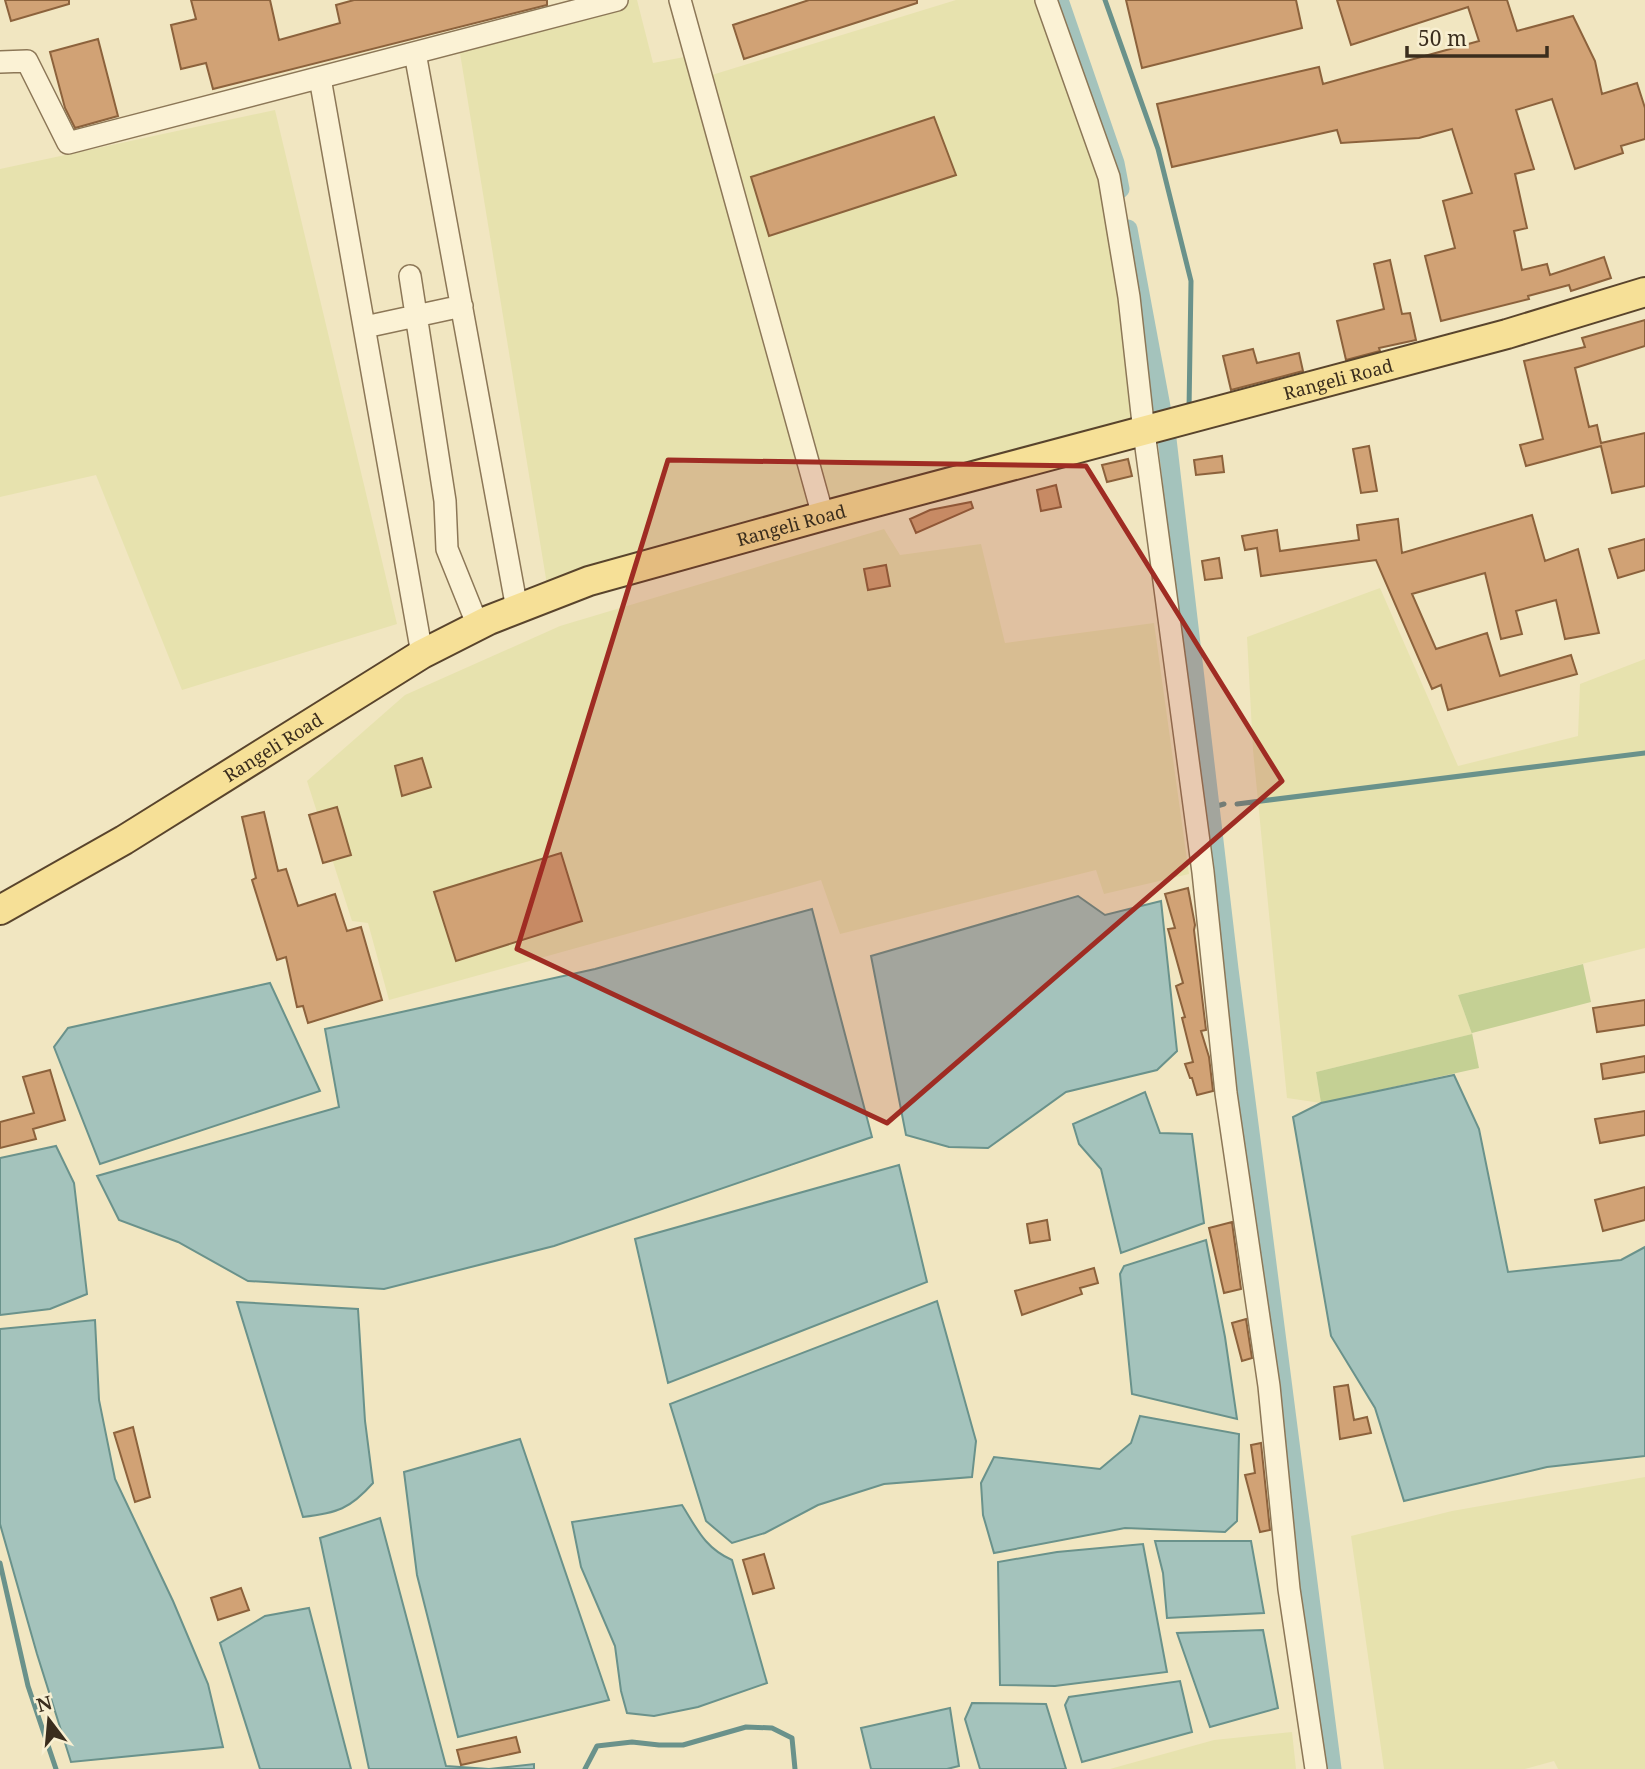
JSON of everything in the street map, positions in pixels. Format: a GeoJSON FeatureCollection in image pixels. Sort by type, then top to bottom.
{"type":"FeatureCollection","features":[{"type":"Feature","properties":{"kind":"main road","name":"Rangeli Road"},"geometry":{"type":"LineString","coordinates":[[0,911],[124,840],[422,654],[478,626],[589,581],[1507,334],[1645,292]]}},
{"type":"Feature","properties":{"kind":"street"},"geometry":{"type":"LineString","coordinates":[[0,62],[27,61],[68,144],[617,0]]}},
{"type":"Feature","properties":{"kind":"street"},"geometry":{"type":"LineString","coordinates":[[680,0],[823,516]]}},
{"type":"Feature","properties":{"kind":"street"},"geometry":{"type":"LineString","coordinates":[[1046,0],[1109,177],[1129,298],[1161,427],[1226,1093],[1269,1386],[1289,1589],[1316,1769]]}},
{"type":"Feature","properties":{"kind":"street"},"geometry":{"type":"LineString","coordinates":[[415,53],[517,609]]}},
{"type":"Feature","properties":{"kind":"street"},"geometry":{"type":"LineString","coordinates":[[320,78],[422,654]]}},
{"type":"Feature","properties":{"kind":"street"},"geometry":{"type":"LineString","coordinates":[[410,275],[445,501],[447,549],[478,626]]}},
{"type":"Feature","properties":{"kind":"street"},"geometry":{"type":"LineString","coordinates":[[365,327],[461,306]]}},
{"type":"Feature","properties":{"kind":"highlighted area"},"geometry":{"type":"Polygon","coordinates":[[[668,460],[1086,466],[1282,781],[887,1123],[517,949],[668,460]]]}},
{"type":"Feature","properties":{"kind":"shaded area"},"geometry":{"type":"Polygon","coordinates":[[[637,0],[653,63],[695,55],[702,78],[956,0],[1046,0],[1109,177],[1144,432],[549,597],[458,41],[637,0]]]}},
{"type":"Feature","properties":{"kind":"shaded area"},"geometry":{"type":"Polygon","coordinates":[[[275,110],[397,624],[182,690],[96,475],[0,497],[0,169],[275,110]]]}},
{"type":"Feature","properties":{"kind":"shaded area"},"geometry":{"type":"Polygon","coordinates":[[[884,529],[900,555],[981,544],[1005,643],[1154,623],[1189,874],[1104,894],[1096,870],[840,934],[821,880],[389,1000],[368,923],[352,921],[307,781],[405,695],[560,626],[884,529]]]}},
{"type":"Feature","properties":{"kind":"shaded area"},"geometry":{"type":"Polygon","coordinates":[[[1380,588],[1458,766],[1578,736],[1580,684],[1645,659],[1645,948],[1458,995],[1472,1034],[1316,1072],[1321,1103],[1287,1098],[1253,750],[1247,637],[1380,588]]]}},
{"type":"Feature","properties":{"kind":"shaded area"},"geometry":{"type":"Polygon","coordinates":[[[1645,1477],[1645,1769],[1558,1769],[1554,1761],[1525,1769],[1384,1769],[1351,1536],[1452,1511],[1645,1477]]]}},
{"type":"Feature","properties":{"kind":"shaded area"},"geometry":{"type":"Polygon","coordinates":[[[1292,1732],[1296,1769],[1110,1769],[1214,1740],[1292,1732]]]}},
{"type":"Feature","properties":{"kind":"green space"},"geometry":{"type":"Polygon","coordinates":[[[1583,964],[1591,1002],[1472,1033],[1479,1068],[1321,1103],[1316,1072],[1472,1034],[1458,995],[1583,964]]]}},
{"type":"Feature","properties":{"kind":"water"},"geometry":{"type":"Polygon","coordinates":[[[1078,896],[1105,915],[1161,901],[1177,1051],[1157,1070],[1066,1092],[988,1148],[949,1147],[906,1135],[871,956],[1078,896]]]}},
{"type":"Feature","properties":{"kind":"water"},"geometry":{"type":"Polygon","coordinates":[[[812,909],[872,1137],[554,1246],[384,1289],[248,1281],[178,1242],[119,1220],[97,1176],[339,1107],[325,1029],[595,969],[812,909]]]}},
{"type":"Feature","properties":{"kind":"water"},"geometry":{"type":"Polygon","coordinates":[[[270,983],[320,1091],[100,1164],[54,1047],[68,1028],[270,983]]]}},
{"type":"Feature","properties":{"kind":"water"},"geometry":{"type":"Polygon","coordinates":[[[1454,1075],[1479,1129],[1508,1272],[1621,1260],[1645,1247],[1645,1456],[1547,1467],[1404,1501],[1375,1408],[1331,1336],[1293,1117],[1321,1103],[1454,1075]]]}},
{"type":"Feature","properties":{"kind":"water"},"geometry":{"type":"Polygon","coordinates":[[[1145,1092],[1160,1133],[1192,1134],[1204,1223],[1121,1253],[1101,1169],[1079,1144],[1073,1124],[1145,1092]]]}},
{"type":"Feature","properties":{"kind":"water"},"geometry":{"type":"Polygon","coordinates":[[[56,1146],[74,1183],[87,1294],[50,1309],[0,1315],[0,1158],[56,1146]]]}},
{"type":"Feature","properties":{"kind":"water"},"geometry":{"type":"Polygon","coordinates":[[[899,1165],[927,1282],[668,1383],[635,1239],[899,1165]]]}},
{"type":"Feature","properties":{"kind":"water"},"geometry":{"type":"Polygon","coordinates":[[[1206,1240],[1225,1337],[1237,1419],[1132,1394],[1120,1274],[1124,1266],[1206,1240]]]}},
{"type":"Feature","properties":{"kind":"water"},"geometry":{"type":"Polygon","coordinates":[[[937,1301],[976,1441],[972,1477],[884,1484],[818,1505],[765,1533],[732,1543],[706,1521],[670,1404],[937,1301]]]}},
{"type":"Feature","properties":{"kind":"water"},"geometry":{"type":"Polygon","coordinates":[[[237,1302],[358,1309],[365,1421],[373,1483],[350,1504],[325,1514],[303,1517],[237,1302]]]}},
{"type":"Feature","properties":{"kind":"water"},"geometry":{"type":"Polygon","coordinates":[[[95,1320],[99,1400],[115,1479],[173,1601],[208,1684],[223,1747],[71,1762],[37,1654],[0,1524],[0,1329],[95,1320]]]}},
{"type":"Feature","properties":{"kind":"water"},"geometry":{"type":"Polygon","coordinates":[[[1140,1416],[1239,1434],[1237,1521],[1225,1532],[1125,1528],[994,1553],[983,1515],[981,1483],[994,1457],[1100,1469],[1131,1443],[1140,1416]]]}},
{"type":"Feature","properties":{"kind":"water"},"geometry":{"type":"Polygon","coordinates":[[[520,1439],[609,1700],[458,1737],[417,1575],[404,1472],[520,1439]]]}},
{"type":"Feature","properties":{"kind":"water"},"geometry":{"type":"Polygon","coordinates":[[[682,1505],[708,1544],[732,1560],[767,1683],[698,1707],[654,1716],[627,1713],[615,1646],[581,1567],[572,1522],[682,1505]]]}},
{"type":"Feature","properties":{"kind":"water"},"geometry":{"type":"Polygon","coordinates":[[[380,1518],[446,1766],[489,1769],[369,1769],[320,1538],[380,1518]]]}},
{"type":"Feature","properties":{"kind":"water"},"geometry":{"type":"Polygon","coordinates":[[[1155,1541],[1251,1541],[1264,1613],[1167,1618],[1163,1573],[1155,1541]]]}},
{"type":"Feature","properties":{"kind":"water"},"geometry":{"type":"Polygon","coordinates":[[[1143,1544],[1167,1672],[1055,1686],[1000,1685],[998,1562],[1057,1552],[1143,1544]]]}},
{"type":"Feature","properties":{"kind":"water"},"geometry":{"type":"Polygon","coordinates":[[[309,1608],[351,1769],[260,1769],[220,1643],[265,1616],[309,1608]]]}},
{"type":"Feature","properties":{"kind":"water"},"geometry":{"type":"Polygon","coordinates":[[[1263,1630],[1278,1708],[1210,1727],[1177,1633],[1263,1630]]]}},
{"type":"Feature","properties":{"kind":"water"},"geometry":{"type":"Polygon","coordinates":[[[1180,1681],[1192,1732],[1082,1762],[1065,1705],[1069,1697],[1180,1681]]]}},
{"type":"Feature","properties":{"kind":"water"},"geometry":{"type":"Polygon","coordinates":[[[972,1703],[1046,1704],[1066,1769],[980,1769],[965,1719],[972,1703]]]}},
{"type":"Feature","properties":{"kind":"water"},"geometry":{"type":"Polygon","coordinates":[[[950,1708],[959,1766],[947,1769],[871,1769],[861,1728],[950,1708]]]}},
{"type":"Feature","properties":{"kind":"water"},"geometry":{"type":"Polygon","coordinates":[[[534,1764],[534,1769],[489,1769],[534,1764]]]}},
{"type":"Feature","properties":{"kind":"building"},"geometry":{"type":"Polygon","coordinates":[[[5,0],[69,0],[69,4],[11,21],[5,0]]]}},
{"type":"Feature","properties":{"kind":"building"},"geometry":{"type":"Polygon","coordinates":[[[191,0],[270,0],[279,40],[340,23],[336,5],[354,0],[547,0],[547,5],[213,89],[206,63],[181,69],[171,25],[196,19],[191,0]]]}},
{"type":"Feature","properties":{"kind":"building"},"geometry":{"type":"Polygon","coordinates":[[[809,0],[917,0],[917,3],[744,59],[733,25],[809,0]]]}},
{"type":"Feature","properties":{"kind":"building"},"geometry":{"type":"Polygon","coordinates":[[[1126,0],[1296,0],[1302,28],[1142,68],[1126,0]]]}},
{"type":"Feature","properties":{"kind":"building"},"geometry":{"type":"Polygon","coordinates":[[[1337,0],[1507,0],[1517,31],[1573,16],[1595,61],[1602,94],[1637,83],[1645,108],[1645,139],[1621,146],[1623,153],[1575,169],[1552,99],[1516,110],[1534,169],[1515,174],[1527,228],[1514,231],[1522,270],[1547,264],[1550,275],[1604,257],[1611,278],[1571,291],[1569,285],[1528,296],[1529,299],[1441,321],[1425,256],[1455,248],[1443,201],[1472,193],[1452,129],[1419,138],[1341,143],[1337,130],[1172,167],[1157,104],[1319,67],[1323,84],[1479,41],[1468,7],[1351,45],[1337,0]]]}},
{"type":"Feature","properties":{"kind":"building"},"geometry":{"type":"Polygon","coordinates":[[[98,39],[118,116],[75,128],[65,108],[50,52],[98,39]]]}},
{"type":"Feature","properties":{"kind":"building"},"geometry":{"type":"Polygon","coordinates":[[[934,117],[956,175],[769,236],[751,177],[934,117]]]}},
{"type":"Feature","properties":{"kind":"building"},"geometry":{"type":"Polygon","coordinates":[[[1390,260],[1402,314],[1410,313],[1416,340],[1379,348],[1380,351],[1346,360],[1337,321],[1384,309],[1374,264],[1390,260]]]}},
{"type":"Feature","properties":{"kind":"building"},"geometry":{"type":"Polygon","coordinates":[[[1645,320],[1645,346],[1575,368],[1589,427],[1597,425],[1601,443],[1645,433],[1645,486],[1612,493],[1601,446],[1526,466],[1520,445],[1543,439],[1524,361],[1585,347],[1582,338],[1645,320]]]}},
{"type":"Feature","properties":{"kind":"building"},"geometry":{"type":"Polygon","coordinates":[[[1253,349],[1257,363],[1299,353],[1303,371],[1231,390],[1223,356],[1253,349]]]}},
{"type":"Feature","properties":{"kind":"building"},"geometry":{"type":"Polygon","coordinates":[[[1369,446],[1377,491],[1361,493],[1353,449],[1369,446]]]}},
{"type":"Feature","properties":{"kind":"building"},"geometry":{"type":"Polygon","coordinates":[[[1222,456],[1224,472],[1196,475],[1194,460],[1222,456]]]}},
{"type":"Feature","properties":{"kind":"building"},"geometry":{"type":"Polygon","coordinates":[[[1128,459],[1132,476],[1107,482],[1102,465],[1128,459]]]}},
{"type":"Feature","properties":{"kind":"building"},"geometry":{"type":"Polygon","coordinates":[[[1056,485],[1061,507],[1041,511],[1037,490],[1056,485]]]}},
{"type":"Feature","properties":{"kind":"building"},"geometry":{"type":"Polygon","coordinates":[[[971,502],[973,508],[916,533],[910,519],[930,510],[971,502]]]}},
{"type":"Feature","properties":{"kind":"building"},"geometry":{"type":"Polygon","coordinates":[[[1532,515],[1545,561],[1578,549],[1599,633],[1565,639],[1556,600],[1516,611],[1522,634],[1501,639],[1485,573],[1412,594],[1436,649],[1487,633],[1500,676],[1571,655],[1577,674],[1448,710],[1441,685],[1432,689],[1376,560],[1261,576],[1257,548],[1245,550],[1242,536],[1277,530],[1280,551],[1359,540],[1357,525],[1398,519],[1402,553],[1532,515]]]}},
{"type":"Feature","properties":{"kind":"building"},"geometry":{"type":"Polygon","coordinates":[[[1645,539],[1645,570],[1618,578],[1609,549],[1645,539]]]}},
{"type":"Feature","properties":{"kind":"building"},"geometry":{"type":"Polygon","coordinates":[[[1219,558],[1222,578],[1205,580],[1202,561],[1219,558]]]}},
{"type":"Feature","properties":{"kind":"building"},"geometry":{"type":"Polygon","coordinates":[[[886,565],[890,586],[868,590],[864,569],[886,565]]]}},
{"type":"Feature","properties":{"kind":"building"},"geometry":{"type":"Polygon","coordinates":[[[422,758],[431,787],[402,796],[395,766],[422,758]]]}},
{"type":"Feature","properties":{"kind":"building"},"geometry":{"type":"Polygon","coordinates":[[[337,807],[351,855],[323,863],[309,815],[337,807]]]}},
{"type":"Feature","properties":{"kind":"building"},"geometry":{"type":"Polygon","coordinates":[[[264,812],[278,871],[286,869],[298,906],[335,894],[347,931],[361,927],[382,1000],[308,1023],[303,1006],[297,1007],[286,957],[277,960],[252,880],[256,878],[242,817],[264,812]]]}},
{"type":"Feature","properties":{"kind":"building"},"geometry":{"type":"Polygon","coordinates":[[[561,853],[582,921],[456,961],[434,892],[561,853]]]}},
{"type":"Feature","properties":{"kind":"building"},"geometry":{"type":"Polygon","coordinates":[[[1188,888],[1195,925],[1206,1030],[1201,1031],[1209,1057],[1213,1091],[1197,1095],[1185,1064],[1193,1062],[1176,986],[1183,983],[1168,929],[1175,928],[1165,894],[1188,888]]]}},
{"type":"Feature","properties":{"kind":"building"},"geometry":{"type":"Polygon","coordinates":[[[1645,1000],[1645,1025],[1597,1032],[1593,1008],[1645,1000]]]}},
{"type":"Feature","properties":{"kind":"building"},"geometry":{"type":"Polygon","coordinates":[[[1645,1056],[1645,1072],[1603,1079],[1601,1064],[1645,1056]]]}},
{"type":"Feature","properties":{"kind":"building"},"geometry":{"type":"Polygon","coordinates":[[[50,1070],[65,1120],[33,1129],[36,1139],[0,1148],[0,1122],[34,1113],[23,1077],[50,1070]]]}},
{"type":"Feature","properties":{"kind":"building"},"geometry":{"type":"Polygon","coordinates":[[[1645,1111],[1645,1135],[1600,1143],[1595,1119],[1645,1111]]]}},
{"type":"Feature","properties":{"kind":"building"},"geometry":{"type":"Polygon","coordinates":[[[1645,1187],[1645,1220],[1603,1231],[1595,1200],[1645,1187]]]}},
{"type":"Feature","properties":{"kind":"building"},"geometry":{"type":"Polygon","coordinates":[[[1047,1220],[1050,1240],[1030,1243],[1027,1224],[1047,1220]]]}},
{"type":"Feature","properties":{"kind":"building"},"geometry":{"type":"Polygon","coordinates":[[[1232,1222],[1241,1289],[1224,1293],[1209,1228],[1232,1222]]]}},
{"type":"Feature","properties":{"kind":"building"},"geometry":{"type":"Polygon","coordinates":[[[1094,1268],[1098,1283],[1080,1288],[1082,1294],[1022,1315],[1015,1291],[1094,1268]]]}},
{"type":"Feature","properties":{"kind":"building"},"geometry":{"type":"Polygon","coordinates":[[[1246,1319],[1252,1358],[1242,1361],[1232,1323],[1246,1319]]]}},
{"type":"Feature","properties":{"kind":"building"},"geometry":{"type":"Polygon","coordinates":[[[1348,1385],[1354,1420],[1367,1417],[1371,1433],[1340,1439],[1334,1387],[1348,1385]]]}},
{"type":"Feature","properties":{"kind":"building"},"geometry":{"type":"Polygon","coordinates":[[[133,1427],[150,1497],[135,1502],[114,1433],[133,1427]]]}},
{"type":"Feature","properties":{"kind":"building"},"geometry":{"type":"Polygon","coordinates":[[[1261,1443],[1270,1530],[1260,1532],[1245,1475],[1255,1473],[1251,1445],[1261,1443]]]}},
{"type":"Feature","properties":{"kind":"building"},"geometry":{"type":"Polygon","coordinates":[[[764,1554],[774,1588],[753,1594],[743,1560],[764,1554]]]}},
{"type":"Feature","properties":{"kind":"building"},"geometry":{"type":"Polygon","coordinates":[[[241,1588],[249,1610],[218,1620],[211,1598],[241,1588]]]}},
{"type":"Feature","properties":{"kind":"building"},"geometry":{"type":"Polygon","coordinates":[[[516,1737],[520,1752],[461,1765],[457,1750],[516,1737]]]}},
{"type":"Feature","properties":{"kind":"waterway"},"geometry":{"type":"LineString","coordinates":[[1059,0],[1115,163],[1120,189]]}},
{"type":"Feature","properties":{"kind":"waterway"},"geometry":{"type":"LineString","coordinates":[[1105,0],[1158,149],[1191,281],[1189,410]]}},
{"type":"Feature","properties":{"kind":"waterway"},"geometry":{"type":"LineString","coordinates":[[1128,229],[1167,439],[1229,969],[1332,1769]]}},
{"type":"Feature","properties":{"kind":"waterway"},"geometry":{"type":"LineString","coordinates":[[1237,804],[1645,753]]}},
{"type":"Feature","properties":{"kind":"waterway"},"geometry":{"type":"LineString","coordinates":[[1210,808],[1224,804]]}},
{"type":"Feature","properties":{"kind":"waterway"},"geometry":{"type":"LineString","coordinates":[[0,1563],[28,1686],[56,1769]]}},
{"type":"Feature","properties":{"kind":"waterway"},"geometry":{"type":"LineString","coordinates":[[585,1769],[597,1746],[632,1742],[683,1745],[746,1727],[772,1728],[792,1738],[795,1769]]}}]}
